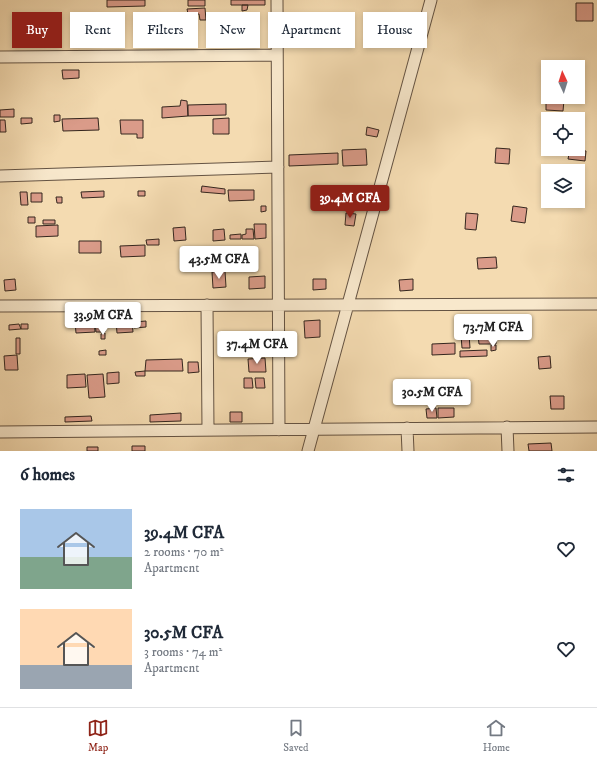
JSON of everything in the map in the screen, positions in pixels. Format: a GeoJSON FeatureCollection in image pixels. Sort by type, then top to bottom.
{"type":"FeatureCollection","features":[{"type":"Feature","properties":{"kind":"street"},"geometry":{"type":"LineString","coordinates":[[277,0],[278,430]]}},
{"type":"Feature","properties":{"kind":"street"},"geometry":{"type":"LineString","coordinates":[[308,451],[431,0]]}},
{"type":"Feature","properties":{"kind":"street"},"geometry":{"type":"LineString","coordinates":[[0,57],[277,55]]}},
{"type":"Feature","properties":{"kind":"street"},"geometry":{"type":"LineString","coordinates":[[0,176],[278,167]]}},
{"type":"Feature","properties":{"kind":"street"},"geometry":{"type":"LineString","coordinates":[[0,306],[597,304]]}},
{"type":"Feature","properties":{"kind":"street"},"geometry":{"type":"LineString","coordinates":[[207,306],[208,430]]}},
{"type":"Feature","properties":{"kind":"street"},"geometry":{"type":"LineString","coordinates":[[0,432],[597,426]]}},
{"type":"Feature","properties":{"kind":"street"},"geometry":{"type":"LineString","coordinates":[[508,427],[508,451]]}},
{"type":"Feature","properties":{"kind":"street"},"geometry":{"type":"LineString","coordinates":[[407,428],[408,451]]}},
{"type":"Feature","properties":{"kind":"building"},"geometry":{"type":"Polygon","coordinates":[[[107,0],[145,0],[145,6],[107,7],[107,0]]]}},
{"type":"Feature","properties":{"kind":"building"},"geometry":{"type":"Polygon","coordinates":[[[188,0],[205,0],[205,6],[188,6],[188,0]]]}},
{"type":"Feature","properties":{"kind":"building"},"geometry":{"type":"Polygon","coordinates":[[[231,0],[265,0],[265,5],[231,5],[231,0]]]}},
{"type":"Feature","properties":{"kind":"building"},"geometry":{"type":"Polygon","coordinates":[[[576,3],[593,3],[593,21],[576,21],[576,3]]]}},
{"type":"Feature","properties":{"kind":"building"},"geometry":{"type":"Polygon","coordinates":[[[242,5],[248,5],[247,10],[242,11],[242,5]]]}},
{"type":"Feature","properties":{"kind":"building"},"geometry":{"type":"Polygon","coordinates":[[[205,8],[206,20],[200,20],[198,12],[188,12],[187,9],[205,8]]]}},
{"type":"Feature","properties":{"kind":"building"},"geometry":{"type":"Polygon","coordinates":[[[62,70],[79,70],[79,78],[63,79],[62,70]]]}},
{"type":"Feature","properties":{"kind":"building"},"geometry":{"type":"Polygon","coordinates":[[[181,100],[187,101],[188,116],[162,118],[162,107],[180,106],[181,100]]]}},
{"type":"Feature","properties":{"kind":"building"},"geometry":{"type":"Polygon","coordinates":[[[226,104],[226,115],[188,116],[188,105],[226,104]]]}},
{"type":"Feature","properties":{"kind":"building"},"geometry":{"type":"Polygon","coordinates":[[[546,104],[564,104],[563,111],[546,110],[546,104]]]}},
{"type":"Feature","properties":{"kind":"building"},"geometry":{"type":"Polygon","coordinates":[[[14,109],[14,117],[0,117],[0,110],[14,109]]]}},
{"type":"Feature","properties":{"kind":"building"},"geometry":{"type":"Polygon","coordinates":[[[54,115],[60,115],[60,121],[54,122],[54,115]]]}},
{"type":"Feature","properties":{"kind":"building"},"geometry":{"type":"Polygon","coordinates":[[[21,118],[32,118],[32,123],[21,124],[21,118]]]}},
{"type":"Feature","properties":{"kind":"building"},"geometry":{"type":"Polygon","coordinates":[[[98,118],[99,130],[63,131],[62,119],[98,118]]]}},
{"type":"Feature","properties":{"kind":"building"},"geometry":{"type":"Polygon","coordinates":[[[229,118],[229,134],[213,134],[213,119],[229,118]]]}},
{"type":"Feature","properties":{"kind":"building"},"geometry":{"type":"Polygon","coordinates":[[[0,120],[5,120],[6,132],[0,132],[0,120]]]}},
{"type":"Feature","properties":{"kind":"building"},"geometry":{"type":"Polygon","coordinates":[[[120,120],[143,120],[143,138],[137,138],[137,134],[121,134],[120,120]]]}},
{"type":"Feature","properties":{"kind":"building"},"geometry":{"type":"Polygon","coordinates":[[[367,127],[379,130],[377,137],[366,135],[367,127]]]}},
{"type":"Feature","properties":{"kind":"building"},"geometry":{"type":"Polygon","coordinates":[[[496,148],[510,149],[509,164],[495,163],[496,148]]]}},
{"type":"Feature","properties":{"kind":"building"},"geometry":{"type":"Polygon","coordinates":[[[366,149],[367,165],[343,166],[342,150],[366,149]]]}},
{"type":"Feature","properties":{"kind":"building"},"geometry":{"type":"Polygon","coordinates":[[[586,151],[585,161],[568,159],[569,156],[585,156],[586,151]]]}},
{"type":"Feature","properties":{"kind":"building"},"geometry":{"type":"Polygon","coordinates":[[[338,153],[338,164],[289,166],[289,155],[338,153]]]}},
{"type":"Feature","properties":{"kind":"building"},"geometry":{"type":"Polygon","coordinates":[[[202,186],[225,189],[225,194],[201,192],[202,186]]]}},
{"type":"Feature","properties":{"kind":"building"},"geometry":{"type":"Polygon","coordinates":[[[228,190],[254,190],[254,200],[229,201],[228,190]]]}},
{"type":"Feature","properties":{"kind":"building"},"geometry":{"type":"Polygon","coordinates":[[[104,191],[104,197],[82,198],[81,192],[104,191]]]}},
{"type":"Feature","properties":{"kind":"building"},"geometry":{"type":"Polygon","coordinates":[[[138,191],[145,191],[145,196],[138,196],[138,191]]]}},
{"type":"Feature","properties":{"kind":"building"},"geometry":{"type":"Polygon","coordinates":[[[20,192],[27,192],[28,205],[21,205],[20,192]]]}},
{"type":"Feature","properties":{"kind":"building"},"geometry":{"type":"Polygon","coordinates":[[[31,193],[42,193],[42,202],[31,202],[31,193]]]}},
{"type":"Feature","properties":{"kind":"building"},"geometry":{"type":"Polygon","coordinates":[[[56,197],[62,197],[62,203],[57,203],[56,197]]]}},
{"type":"Feature","properties":{"kind":"building"},"geometry":{"type":"Polygon","coordinates":[[[261,206],[266,206],[266,211],[261,212],[261,206]]]}},
{"type":"Feature","properties":{"kind":"building"},"geometry":{"type":"Polygon","coordinates":[[[513,206],[527,208],[525,223],[511,221],[513,206]]]}},
{"type":"Feature","properties":{"kind":"building"},"geometry":{"type":"Polygon","coordinates":[[[346,213],[356,214],[354,226],[345,225],[346,213]]]}},
{"type":"Feature","properties":{"kind":"building"},"geometry":{"type":"Polygon","coordinates":[[[466,213],[478,214],[476,230],[465,229],[466,213]]]}},
{"type":"Feature","properties":{"kind":"building"},"geometry":{"type":"Polygon","coordinates":[[[28,217],[35,217],[35,223],[28,223],[28,217]]]}},
{"type":"Feature","properties":{"kind":"building"},"geometry":{"type":"Polygon","coordinates":[[[43,220],[55,220],[55,224],[43,224],[43,220]]]}},
{"type":"Feature","properties":{"kind":"building"},"geometry":{"type":"Polygon","coordinates":[[[254,224],[266,224],[266,238],[255,239],[254,224]]]}},
{"type":"Feature","properties":{"kind":"building"},"geometry":{"type":"Polygon","coordinates":[[[58,225],[58,236],[36,237],[36,226],[58,225]]]}},
{"type":"Feature","properties":{"kind":"building"},"geometry":{"type":"Polygon","coordinates":[[[185,227],[186,240],[174,241],[173,228],[185,227]]]}},
{"type":"Feature","properties":{"kind":"building"},"geometry":{"type":"Polygon","coordinates":[[[224,229],[225,240],[213,241],[213,230],[224,229]]]}},
{"type":"Feature","properties":{"kind":"building"},"geometry":{"type":"Polygon","coordinates":[[[246,229],[253,229],[254,239],[242,239],[242,235],[246,234],[246,229]]]}},
{"type":"Feature","properties":{"kind":"building"},"geometry":{"type":"Polygon","coordinates":[[[241,234],[241,239],[230,239],[230,235],[241,234]]]}},
{"type":"Feature","properties":{"kind":"building"},"geometry":{"type":"Polygon","coordinates":[[[159,239],[159,245],[147,245],[146,240],[159,239]]]}},
{"type":"Feature","properties":{"kind":"building"},"geometry":{"type":"Polygon","coordinates":[[[79,241],[101,241],[101,253],[79,253],[79,241]]]}},
{"type":"Feature","properties":{"kind":"building"},"geometry":{"type":"Polygon","coordinates":[[[145,245],[145,256],[121,257],[120,246],[145,245]]]}},
{"type":"Feature","properties":{"kind":"building"},"geometry":{"type":"Polygon","coordinates":[[[496,257],[497,268],[478,269],[477,258],[496,257]]]}},
{"type":"Feature","properties":{"kind":"building"},"geometry":{"type":"Polygon","coordinates":[[[225,271],[226,287],[213,288],[212,272],[225,271]]]}},
{"type":"Feature","properties":{"kind":"building"},"geometry":{"type":"Polygon","coordinates":[[[265,276],[265,288],[249,289],[249,277],[265,276]]]}},
{"type":"Feature","properties":{"kind":"building"},"geometry":{"type":"Polygon","coordinates":[[[15,279],[16,290],[5,291],[4,280],[15,279]]]}},
{"type":"Feature","properties":{"kind":"building"},"geometry":{"type":"Polygon","coordinates":[[[313,279],[326,279],[326,289],[313,290],[313,279]]]}},
{"type":"Feature","properties":{"kind":"building"},"geometry":{"type":"Polygon","coordinates":[[[413,279],[413,290],[400,291],[399,280],[413,279]]]}},
{"type":"Feature","properties":{"kind":"building"},"geometry":{"type":"Polygon","coordinates":[[[94,318],[95,332],[76,333],[75,322],[80,322],[80,319],[94,318]]]}},
{"type":"Feature","properties":{"kind":"building"},"geometry":{"type":"Polygon","coordinates":[[[320,320],[320,337],[305,338],[304,321],[320,320]]]}},
{"type":"Feature","properties":{"kind":"building"},"geometry":{"type":"Polygon","coordinates":[[[95,321],[104,321],[105,332],[96,332],[95,321]]]}},
{"type":"Feature","properties":{"kind":"building"},"geometry":{"type":"Polygon","coordinates":[[[116,321],[132,321],[133,332],[117,333],[116,321]]]}},
{"type":"Feature","properties":{"kind":"building"},"geometry":{"type":"Polygon","coordinates":[[[146,321],[146,327],[134,328],[134,322],[146,321]]]}},
{"type":"Feature","properties":{"kind":"building"},"geometry":{"type":"Polygon","coordinates":[[[19,324],[21,329],[9,330],[9,325],[19,324]]]}},
{"type":"Feature","properties":{"kind":"building"},"geometry":{"type":"Polygon","coordinates":[[[21,324],[28,324],[28,329],[21,329],[21,324]]]}},
{"type":"Feature","properties":{"kind":"building"},"geometry":{"type":"Polygon","coordinates":[[[105,333],[105,339],[101,339],[101,334],[105,333]]]}},
{"type":"Feature","properties":{"kind":"building"},"geometry":{"type":"Polygon","coordinates":[[[469,334],[470,348],[462,348],[461,335],[469,334]]]}},
{"type":"Feature","properties":{"kind":"building"},"geometry":{"type":"Polygon","coordinates":[[[496,334],[496,344],[479,344],[478,335],[496,334]]]}},
{"type":"Feature","properties":{"kind":"building"},"geometry":{"type":"Polygon","coordinates":[[[16,338],[20,338],[20,354],[16,354],[16,338]]]}},
{"type":"Feature","properties":{"kind":"building"},"geometry":{"type":"Polygon","coordinates":[[[455,343],[455,354],[432,355],[432,344],[455,343]]]}},
{"type":"Feature","properties":{"kind":"building"},"geometry":{"type":"Polygon","coordinates":[[[491,345],[496,345],[496,350],[491,351],[491,345]]]}},
{"type":"Feature","properties":{"kind":"building"},"geometry":{"type":"Polygon","coordinates":[[[106,350],[106,355],[99,355],[99,351],[106,350]]]}},
{"type":"Feature","properties":{"kind":"building"},"geometry":{"type":"Polygon","coordinates":[[[487,350],[487,356],[460,357],[460,351],[487,350]]]}},
{"type":"Feature","properties":{"kind":"building"},"geometry":{"type":"Polygon","coordinates":[[[17,355],[18,370],[5,370],[4,356],[17,355]]]}},
{"type":"Feature","properties":{"kind":"building"},"geometry":{"type":"Polygon","coordinates":[[[550,356],[551,368],[539,369],[538,357],[550,356]]]}},
{"type":"Feature","properties":{"kind":"building"},"geometry":{"type":"Polygon","coordinates":[[[265,358],[266,372],[249,372],[248,359],[265,358]]]}},
{"type":"Feature","properties":{"kind":"building"},"geometry":{"type":"Polygon","coordinates":[[[182,359],[183,371],[145,371],[146,360],[182,359]]]}},
{"type":"Feature","properties":{"kind":"building"},"geometry":{"type":"Polygon","coordinates":[[[188,362],[198,362],[199,372],[188,373],[188,362]]]}},
{"type":"Feature","properties":{"kind":"building"},"geometry":{"type":"Polygon","coordinates":[[[145,371],[145,376],[136,376],[135,372],[145,371]]]}},
{"type":"Feature","properties":{"kind":"building"},"geometry":{"type":"Polygon","coordinates":[[[119,372],[119,383],[107,384],[107,373],[119,372]]]}},
{"type":"Feature","properties":{"kind":"building"},"geometry":{"type":"Polygon","coordinates":[[[85,374],[86,387],[67,388],[67,375],[85,374]]]}},
{"type":"Feature","properties":{"kind":"building"},"geometry":{"type":"Polygon","coordinates":[[[103,374],[105,397],[89,398],[87,375],[103,374]]]}},
{"type":"Feature","properties":{"kind":"building"},"geometry":{"type":"Polygon","coordinates":[[[244,378],[252,378],[253,388],[244,388],[244,378]]]}},
{"type":"Feature","properties":{"kind":"building"},"geometry":{"type":"Polygon","coordinates":[[[255,378],[264,378],[265,388],[256,388],[255,378]]]}},
{"type":"Feature","properties":{"kind":"building"},"geometry":{"type":"Polygon","coordinates":[[[550,396],[564,396],[564,409],[551,409],[550,396]]]}},
{"type":"Feature","properties":{"kind":"building"},"geometry":{"type":"Polygon","coordinates":[[[436,408],[437,418],[427,418],[426,409],[436,408]]]}},
{"type":"Feature","properties":{"kind":"building"},"geometry":{"type":"Polygon","coordinates":[[[438,408],[454,408],[454,417],[438,418],[438,408]]]}},
{"type":"Feature","properties":{"kind":"building"},"geometry":{"type":"Polygon","coordinates":[[[230,412],[242,412],[242,422],[230,422],[230,412]]]}},
{"type":"Feature","properties":{"kind":"building"},"geometry":{"type":"Polygon","coordinates":[[[181,413],[181,421],[150,422],[150,415],[181,413]]]}},
{"type":"Feature","properties":{"kind":"building"},"geometry":{"type":"Polygon","coordinates":[[[91,416],[92,421],[65,422],[65,417],[91,416]]]}},
{"type":"Feature","properties":{"kind":"building"},"geometry":{"type":"Polygon","coordinates":[[[551,443],[552,451],[529,451],[528,444],[551,443]]]}},
{"type":"Feature","properties":{"kind":"building"},"geometry":{"type":"Polygon","coordinates":[[[132,446],[145,446],[145,451],[132,451],[132,446]]]}},
{"type":"Feature","properties":{"kind":"building"},"geometry":{"type":"Polygon","coordinates":[[[87,447],[98,447],[98,451],[87,451],[87,447]]]}}]}
